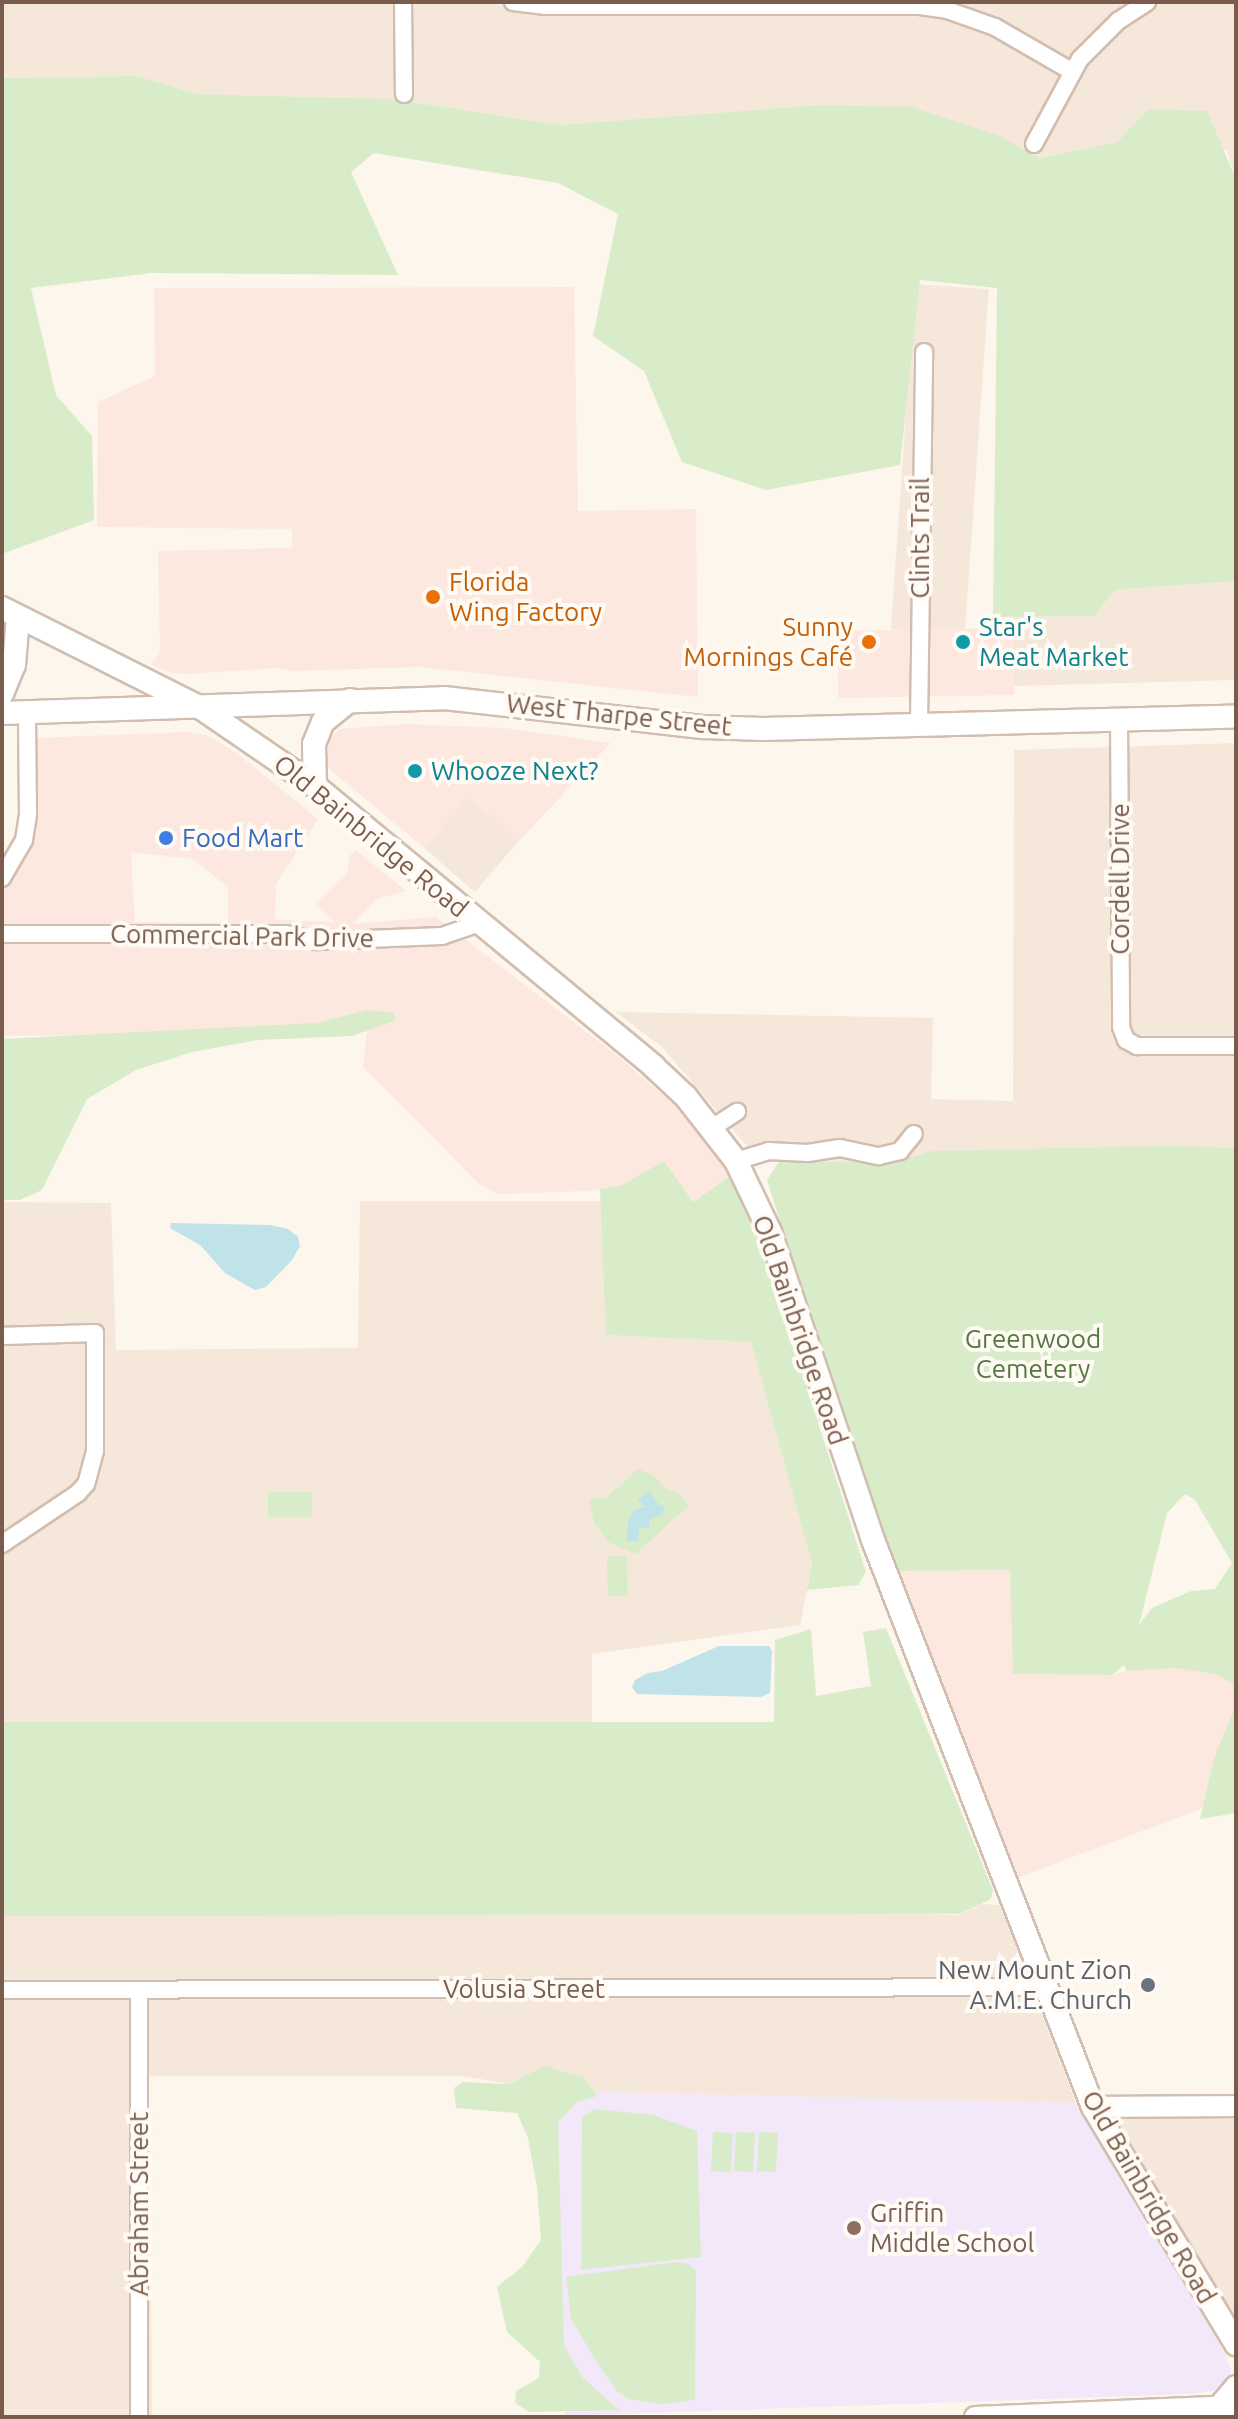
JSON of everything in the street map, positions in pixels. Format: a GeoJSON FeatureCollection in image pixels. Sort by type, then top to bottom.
{"type":"FeatureCollection","features":[{"type":"Feature","properties":{"kind":"main road"},"geometry":{"type":"LineString","coordinates":[[2,694],[14,665],[10,612]]}},
{"type":"Feature","properties":{"kind":"main road","name":"Old Bainbridge Road"},"geometry":{"type":"LineString","coordinates":[[10,612],[201,708],[315,786],[653,1066],[712,1128],[736,1161],[770,1232],[873,1540],[1093,2107],[1235,2341]]}},
{"type":"Feature","properties":{"kind":"main road","name":"West Tharpe Street"},"geometry":{"type":"LineString","coordinates":[[2,713],[201,708],[350,700],[471,700],[704,727],[763,729],[1236,717]]}},
{"type":"Feature","properties":{"kind":"main road"},"geometry":{"type":"LineString","coordinates":[[315,786],[314,744],[323,722],[350,700]]}},
{"type":"Feature","properties":{"kind":"street"},"geometry":{"type":"LineString","coordinates":[[403,2],[404,94]]}},
{"type":"Feature","properties":{"kind":"street"},"geometry":{"type":"LineString","coordinates":[[513,2],[544,6],[920,6],[947,10],[995,27],[1073,72]]}},
{"type":"Feature","properties":{"kind":"street"},"geometry":{"type":"LineString","coordinates":[[1034,144],[1073,72],[1101,37],[1147,2]]}},
{"type":"Feature","properties":{"kind":"street","name":"Clints Trail"},"geometry":{"type":"LineString","coordinates":[[919,724],[924,352]]}},
{"type":"Feature","properties":{"kind":"street"},"geometry":{"type":"LineString","coordinates":[[2,878],[24,840],[28,814],[27,713]]}},
{"type":"Feature","properties":{"kind":"street","name":"Cordell Drive"},"geometry":{"type":"LineString","coordinates":[[1119,718],[1121,1027],[1126,1040],[1137,1046],[1236,1046]]}},
{"type":"Feature","properties":{"kind":"street","name":"Commercial Park Drive"},"geometry":{"type":"LineString","coordinates":[[2,934],[286,934],[317,941],[442,936],[480,923]]}},
{"type":"Feature","properties":{"kind":"street"},"geometry":{"type":"LineString","coordinates":[[712,1128],[737,1112]]}},
{"type":"Feature","properties":{"kind":"street"},"geometry":{"type":"LineString","coordinates":[[736,1161],[768,1151],[808,1153],[840,1148],[879,1156],[900,1151],[914,1134]]}},
{"type":"Feature","properties":{"kind":"street"},"geometry":{"type":"LineString","coordinates":[[2,1336],[95,1333],[95,1451],[86,1484],[78,1493],[2,1544]]}},
{"type":"Feature","properties":{"kind":"street","name":"Volusia Street"},"geometry":{"type":"LineString","coordinates":[[2,1990],[1046,1987]]}},
{"type":"Feature","properties":{"kind":"street","name":"Abraham Street"},"geometry":{"type":"LineString","coordinates":[[139,1991],[139,2417]]}},
{"type":"Feature","properties":{"kind":"street"},"geometry":{"type":"LineString","coordinates":[[1093,2107],[1236,2106]]}},
{"type":"Feature","properties":{"kind":"street"},"geometry":{"type":"LineString","coordinates":[[975,2417],[1227,2406],[1236,2386]]}},
{"type":"Feature","properties":{"kind":"shaded area"},"geometry":{"type":"Polygon","coordinates":[[[2,2],[1236,2],[1236,179],[1227,151],[1148,109],[1117,142],[1039,158],[1000,136],[818,105],[560,125],[392,99],[197,94],[137,76],[2,78],[2,2]]]}},
{"type":"Feature","properties":{"kind":"shaded area"},"geometry":{"type":"Polygon","coordinates":[[[915,284],[989,289],[965,634],[891,629],[915,284]]]}},
{"type":"Feature","properties":{"kind":"shaded area"},"geometry":{"type":"Polygon","coordinates":[[[574,287],[578,511],[696,509],[698,697],[419,667],[293,671],[277,668],[186,674],[170,673],[150,664],[160,653],[158,551],[292,548],[292,529],[97,527],[98,402],[155,376],[154,288],[574,287]]]}},
{"type":"Feature","properties":{"kind":"shaded area"},"geometry":{"type":"Polygon","coordinates":[[[1236,581],[1236,680],[1014,686],[1013,617],[1094,616],[1115,590],[1236,581]]]}},
{"type":"Feature","properties":{"kind":"shaded area"},"geometry":{"type":"Polygon","coordinates":[[[1013,628],[1014,695],[838,698],[837,631],[1013,628]]]}},
{"type":"Feature","properties":{"kind":"shaded area"},"geometry":{"type":"Polygon","coordinates":[[[407,724],[504,728],[611,743],[519,841],[468,796],[423,847],[327,767],[325,755],[331,737],[340,729],[407,724]]]}},
{"type":"Feature","properties":{"kind":"shaded area"},"geometry":{"type":"Polygon","coordinates":[[[186,732],[206,735],[235,752],[318,819],[276,884],[275,920],[335,922],[317,904],[347,874],[350,855],[356,850],[406,891],[377,899],[353,924],[436,917],[618,1056],[675,1106],[731,1176],[693,1202],[664,1162],[622,1185],[587,1191],[499,1194],[480,1185],[363,1067],[367,1032],[2,1036],[2,887],[32,832],[36,738],[186,732]],[[131,852],[135,922],[228,923],[228,887],[192,859],[131,852]]]}},
{"type":"Feature","properties":{"kind":"shaded area"},"geometry":{"type":"Polygon","coordinates":[[[1236,743],[1236,1148],[934,1151],[896,1162],[779,1162],[756,1157],[662,1047],[616,1012],[933,1018],[931,1099],[1013,1101],[1014,750],[1236,743]]]}},
{"type":"Feature","properties":{"kind":"shaded area"},"geometry":{"type":"Polygon","coordinates":[[[468,796],[519,841],[475,892],[423,847],[468,796]]]}},
{"type":"Feature","properties":{"kind":"shaded area"},"geometry":{"type":"Polygon","coordinates":[[[360,1201],[602,1201],[606,1335],[751,1342],[812,1564],[800,1625],[592,1654],[592,1722],[2,1723],[2,1202],[111,1203],[116,1350],[358,1348],[360,1201]]]}},
{"type":"Feature","properties":{"kind":"shaded area"},"geometry":{"type":"Polygon","coordinates":[[[1011,1570],[1013,1674],[1112,1675],[1217,1645],[1236,1674],[1236,1796],[1019,1877],[896,1571],[1011,1570]]]}},
{"type":"Feature","properties":{"kind":"shaded area"},"geometry":{"type":"Polygon","coordinates":[[[982,1904],[1000,1905],[1076,2103],[552,2091],[462,2076],[149,2076],[152,2417],[2,2417],[2,1908],[960,1915],[982,1904]]]}},
{"type":"Feature","properties":{"kind":"shaded area","name":"Griffin Middle School"},"geometry":{"type":"Polygon","coordinates":[[[552,2091],[1076,2103],[1224,2352],[1231,2370],[1228,2379],[1213,2391],[1189,2394],[565,2416],[552,2091]]]}},
{"type":"Feature","properties":{"kind":"shaded area"},"geometry":{"type":"Polygon","coordinates":[[[1118,2117],[1236,2117],[1236,2326],[1113,2126],[1118,2117]]]}},
{"type":"Feature","properties":{"kind":"green space"},"geometry":{"type":"Polygon","coordinates":[[[137,76],[197,94],[392,99],[560,125],[818,105],[911,107],[1000,136],[1039,158],[1117,142],[1148,109],[1207,111],[1236,179],[1236,581],[1115,590],[1094,616],[993,617],[997,288],[920,280],[900,465],[766,490],[682,462],[644,371],[593,336],[618,214],[558,183],[374,153],[351,172],[398,275],[152,273],[31,288],[56,395],[92,436],[94,520],[2,554],[2,78],[137,76]]]}},
{"type":"Feature","properties":{"kind":"green space"},"geometry":{"type":"Polygon","coordinates":[[[367,1010],[394,1013],[396,1020],[352,1036],[257,1040],[192,1052],[136,1070],[87,1099],[42,1190],[20,1200],[2,1200],[2,1039],[317,1023],[367,1010]]]}},
{"type":"Feature","properties":{"kind":"green space","name":"Greenwood Cemetery"},"geometry":{"type":"Polygon","coordinates":[[[1166,1146],[1236,1148],[1236,1813],[1200,1819],[1214,1758],[1233,1712],[1233,1684],[1215,1674],[1176,1668],[1127,1671],[1124,1665],[1112,1675],[1013,1674],[1010,1570],[896,1571],[858,1471],[767,1180],[779,1162],[896,1162],[932,1151],[1166,1146]],[[1185,1494],[1167,1513],[1139,1625],[1152,1608],[1191,1591],[1215,1589],[1232,1563],[1195,1500],[1185,1494]]]}},
{"type":"Feature","properties":{"kind":"green space"},"geometry":{"type":"Polygon","coordinates":[[[664,1161],[693,1202],[731,1176],[747,1200],[866,1572],[858,1585],[807,1590],[812,1564],[751,1342],[606,1335],[600,1189],[622,1185],[664,1161]]]}},
{"type":"Feature","properties":{"kind":"green space"},"geometry":{"type":"Polygon","coordinates":[[[638,1469],[653,1475],[666,1489],[679,1493],[689,1505],[636,1554],[608,1542],[594,1523],[589,1499],[606,1498],[638,1469]]]}},
{"type":"Feature","properties":{"kind":"green space"},"geometry":{"type":"Polygon","coordinates":[[[268,1492],[312,1492],[312,1517],[268,1517],[268,1492]]]}},
{"type":"Feature","properties":{"kind":"green space"},"geometry":{"type":"Polygon","coordinates":[[[607,1556],[627,1556],[628,1596],[608,1596],[607,1556]]]}},
{"type":"Feature","properties":{"kind":"green space"},"geometry":{"type":"Polygon","coordinates":[[[886,1628],[993,1890],[991,1899],[960,1914],[2,1916],[2,1722],[774,1722],[775,1640],[811,1629],[816,1696],[871,1686],[863,1632],[886,1628]]]}},
{"type":"Feature","properties":{"kind":"green space"},"geometry":{"type":"Polygon","coordinates":[[[545,2066],[585,2078],[597,2096],[577,2102],[558,2122],[564,2345],[582,2377],[619,2410],[529,2412],[515,2403],[516,2391],[539,2378],[540,2362],[507,2332],[497,2287],[522,2267],[541,2240],[537,2187],[528,2138],[517,2113],[456,2108],[454,2088],[463,2082],[510,2084],[545,2066]]]}},
{"type":"Feature","properties":{"kind":"green space"},"geometry":{"type":"Polygon","coordinates":[[[595,2109],[653,2115],[697,2131],[701,2257],[581,2270],[582,2118],[595,2109]]]}},
{"type":"Feature","properties":{"kind":"green space"},"geometry":{"type":"Polygon","coordinates":[[[713,2132],[733,2133],[731,2172],[711,2171],[713,2132]]]}},
{"type":"Feature","properties":{"kind":"green space"},"geometry":{"type":"Polygon","coordinates":[[[736,2132],[755,2133],[753,2172],[734,2171],[736,2132]]]}},
{"type":"Feature","properties":{"kind":"green space"},"geometry":{"type":"Polygon","coordinates":[[[759,2132],[778,2133],[776,2172],[757,2171],[759,2132]]]}},
{"type":"Feature","properties":{"kind":"green space"},"geometry":{"type":"Polygon","coordinates":[[[675,2262],[689,2264],[696,2271],[695,2400],[663,2404],[628,2399],[617,2391],[599,2366],[571,2319],[566,2277],[675,2262]]]}},
{"type":"Feature","properties":{"kind":"water"},"geometry":{"type":"Polygon","coordinates":[[[171,1223],[270,1225],[288,1229],[298,1237],[300,1246],[292,1260],[266,1287],[255,1290],[225,1273],[200,1245],[170,1228],[171,1223]]]}},
{"type":"Feature","properties":{"kind":"water"},"geometry":{"type":"Polygon","coordinates":[[[649,1490],[659,1505],[664,1506],[663,1514],[650,1519],[649,1527],[639,1528],[638,1541],[627,1541],[628,1523],[634,1510],[645,1507],[638,1500],[649,1490]]]}},
{"type":"Feature","properties":{"kind":"water"},"geometry":{"type":"Polygon","coordinates":[[[719,1646],[769,1646],[772,1651],[770,1693],[761,1697],[637,1694],[632,1687],[635,1680],[648,1673],[662,1671],[719,1646]]]}},
{"type":"Feature","properties":{"kind":"place","name":"Florida Wing Factory"},"geometry":{"type":"Point","coordinates":[433,597]}},
{"type":"Feature","properties":{"kind":"place","name":"Sunny Mornings Café"},"geometry":{"type":"Point","coordinates":[869,642]}},
{"type":"Feature","properties":{"kind":"place","name":"Star's Meat Market"},"geometry":{"type":"Point","coordinates":[963,642]}},
{"type":"Feature","properties":{"kind":"place","name":"Whooze Next?"},"geometry":{"type":"Point","coordinates":[415,771]}},
{"type":"Feature","properties":{"kind":"place","name":"Food Mart"},"geometry":{"type":"Point","coordinates":[166,838]}},
{"type":"Feature","properties":{"kind":"place","name":"New Mount Zion A.M.E. Church"},"geometry":{"type":"Point","coordinates":[1148,1985]}},
{"type":"Feature","properties":{"kind":"place","name":"Griffin Middle School"},"geometry":{"type":"Point","coordinates":[854,2228]}}]}
